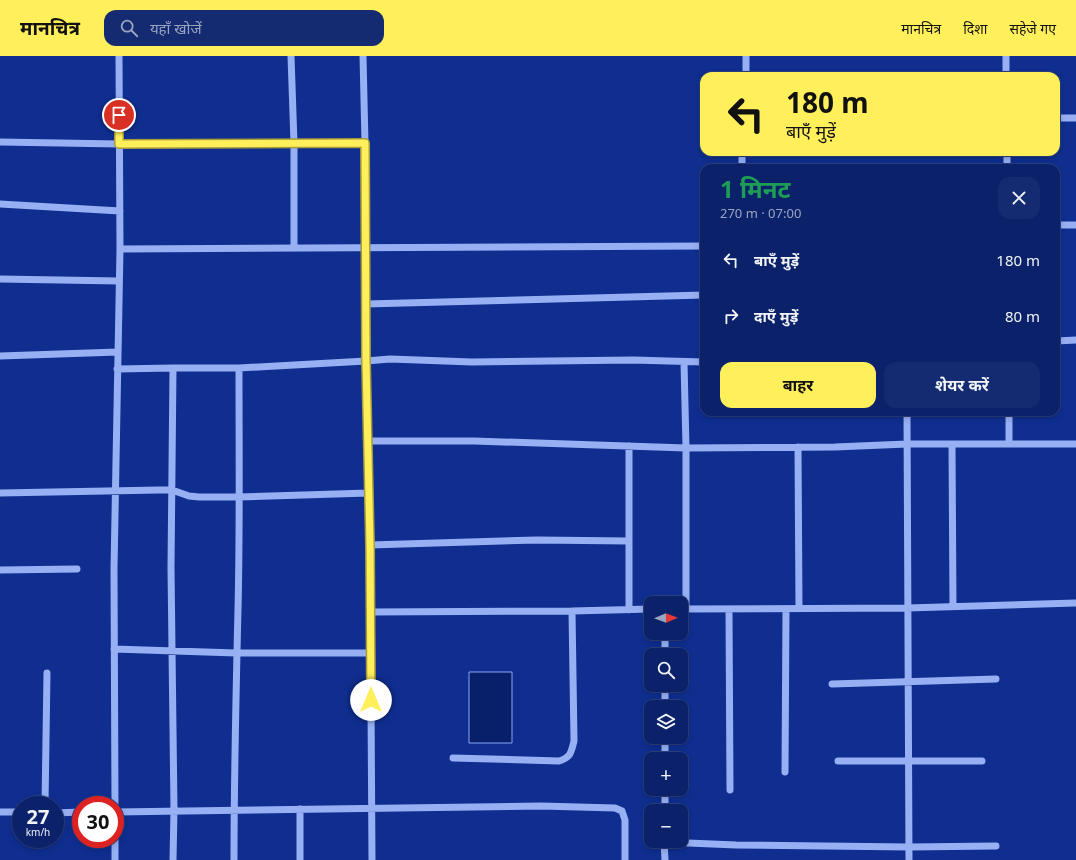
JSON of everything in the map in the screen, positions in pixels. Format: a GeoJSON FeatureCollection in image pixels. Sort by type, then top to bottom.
{"type":"FeatureCollection","features":[{"type":"Feature","properties":{"kind":"street"},"geometry":{"type":"LineString","coordinates":[[115,796],[114,569],[120,249],[119,56]]}},
{"type":"Feature","properties":{"kind":"street"},"geometry":{"type":"LineString","coordinates":[[291,56],[294,143],[294,248]]}},
{"type":"Feature","properties":{"kind":"street"},"geometry":{"type":"LineString","coordinates":[[363,56],[366,361],[370,545],[372,860]]}},
{"type":"Feature","properties":{"kind":"street"},"geometry":{"type":"LineString","coordinates":[[746,56],[746,72]]}},
{"type":"Feature","properties":{"kind":"street"},"geometry":{"type":"LineString","coordinates":[[1006,56],[1006,72]]}},
{"type":"Feature","properties":{"kind":"street"},"geometry":{"type":"LineString","coordinates":[[1060,118],[1076,118]]}},
{"type":"Feature","properties":{"kind":"street"},"geometry":{"type":"LineString","coordinates":[[0,142],[119,144],[365,143]]}},
{"type":"Feature","properties":{"kind":"street"},"geometry":{"type":"LineString","coordinates":[[0,204],[120,211]]}},
{"type":"Feature","properties":{"kind":"street"},"geometry":{"type":"LineString","coordinates":[[1060,225],[1076,225]]}},
{"type":"Feature","properties":{"kind":"street"},"geometry":{"type":"LineString","coordinates":[[120,249],[700,246]]}},
{"type":"Feature","properties":{"kind":"street"},"geometry":{"type":"LineString","coordinates":[[0,279],[119,281]]}},
{"type":"Feature","properties":{"kind":"street"},"geometry":{"type":"LineString","coordinates":[[366,304],[700,295]]}},
{"type":"Feature","properties":{"kind":"street"},"geometry":{"type":"LineString","coordinates":[[1060,340],[1076,340]]}},
{"type":"Feature","properties":{"kind":"street"},"geometry":{"type":"LineString","coordinates":[[0,356],[118,352]]}},
{"type":"Feature","properties":{"kind":"street"},"geometry":{"type":"LineString","coordinates":[[117,369],[239,368],[390,359],[472,362],[633,360],[700,362]]}},
{"type":"Feature","properties":{"kind":"street"},"geometry":{"type":"LineString","coordinates":[[684,362],[686,448],[684,596]]}},
{"type":"Feature","properties":{"kind":"street"},"geometry":{"type":"LineString","coordinates":[[172,368],[171,568],[174,810],[173,860]]}},
{"type":"Feature","properties":{"kind":"street"},"geometry":{"type":"LineString","coordinates":[[234,860],[236,653],[238,610],[239,368]]}},
{"type":"Feature","properties":{"kind":"street"},"geometry":{"type":"LineString","coordinates":[[907,416],[909,860]]}},
{"type":"Feature","properties":{"kind":"street"},"geometry":{"type":"LineString","coordinates":[[1009,416],[1009,444]]}},
{"type":"Feature","properties":{"kind":"street"},"geometry":{"type":"LineString","coordinates":[[368,441],[474,441],[686,448],[907,444],[1076,444]]}},
{"type":"Feature","properties":{"kind":"street"},"geometry":{"type":"LineString","coordinates":[[952,444],[953,606]]}},
{"type":"Feature","properties":{"kind":"street"},"geometry":{"type":"LineString","coordinates":[[629,446],[629,610]]}},
{"type":"Feature","properties":{"kind":"street"},"geometry":{"type":"LineString","coordinates":[[798,447],[799,608]]}},
{"type":"Feature","properties":{"kind":"street"},"geometry":{"type":"LineString","coordinates":[[0,493],[172,490],[189,496],[239,497],[369,493]]}},
{"type":"Feature","properties":{"kind":"street"},"geometry":{"type":"LineString","coordinates":[[370,545],[537,540],[629,541]]}},
{"type":"Feature","properties":{"kind":"street"},"geometry":{"type":"LineString","coordinates":[[0,570],[77,569]]}},
{"type":"Feature","properties":{"kind":"street"},"geometry":{"type":"LineString","coordinates":[[688,609],[908,608],[1076,603]]}},
{"type":"Feature","properties":{"kind":"street"},"geometry":{"type":"LineString","coordinates":[[729,609],[730,790]]}},
{"type":"Feature","properties":{"kind":"street"},"geometry":{"type":"LineString","coordinates":[[785,772],[786,609]]}},
{"type":"Feature","properties":{"kind":"street"},"geometry":{"type":"LineString","coordinates":[[370,612],[644,610]]}},
{"type":"Feature","properties":{"kind":"street"},"geometry":{"type":"LineString","coordinates":[[453,758],[559,761],[567,758],[572,752],[574,741],[572,611]]}},
{"type":"Feature","properties":{"kind":"street"},"geometry":{"type":"LineString","coordinates":[[114,649],[236,653],[370,653]]}},
{"type":"Feature","properties":{"kind":"street"},"geometry":{"type":"LineString","coordinates":[[45,796],[47,673]]}},
{"type":"Feature","properties":{"kind":"street"},"geometry":{"type":"LineString","coordinates":[[832,684],[996,679]]}},
{"type":"Feature","properties":{"kind":"street"},"geometry":{"type":"LineString","coordinates":[[838,761],[982,761]]}},
{"type":"Feature","properties":{"kind":"street"},"geometry":{"type":"LineString","coordinates":[[124,812],[542,806],[615,808],[622,811],[625,820],[625,860]]}},
{"type":"Feature","properties":{"kind":"street"},"geometry":{"type":"LineString","coordinates":[[300,809],[300,860]]}},
{"type":"Feature","properties":{"kind":"street"},"geometry":{"type":"LineString","coordinates":[[0,812],[12,812]]}},
{"type":"Feature","properties":{"kind":"street"},"geometry":{"type":"LineString","coordinates":[[688,843],[909,847],[996,846]]}},
{"type":"Feature","properties":{"kind":"street"},"geometry":{"type":"LineString","coordinates":[[115,848],[115,860]]}},
{"type":"Feature","properties":{"kind":"street"},"geometry":{"type":"LineString","coordinates":[[664,848],[665,860]]}},
{"type":"Feature","properties":{"kind":"shaded area"},"geometry":{"type":"Polygon","coordinates":[[[469,672],[512,672],[512,743],[469,743],[469,672]]]}},
{"type":"Feature","properties":{"kind":"route"},"geometry":{"type":"LineString","coordinates":[[119,115],[119,144],[365,143],[366,361],[370,545],[371,700]]}}]}
